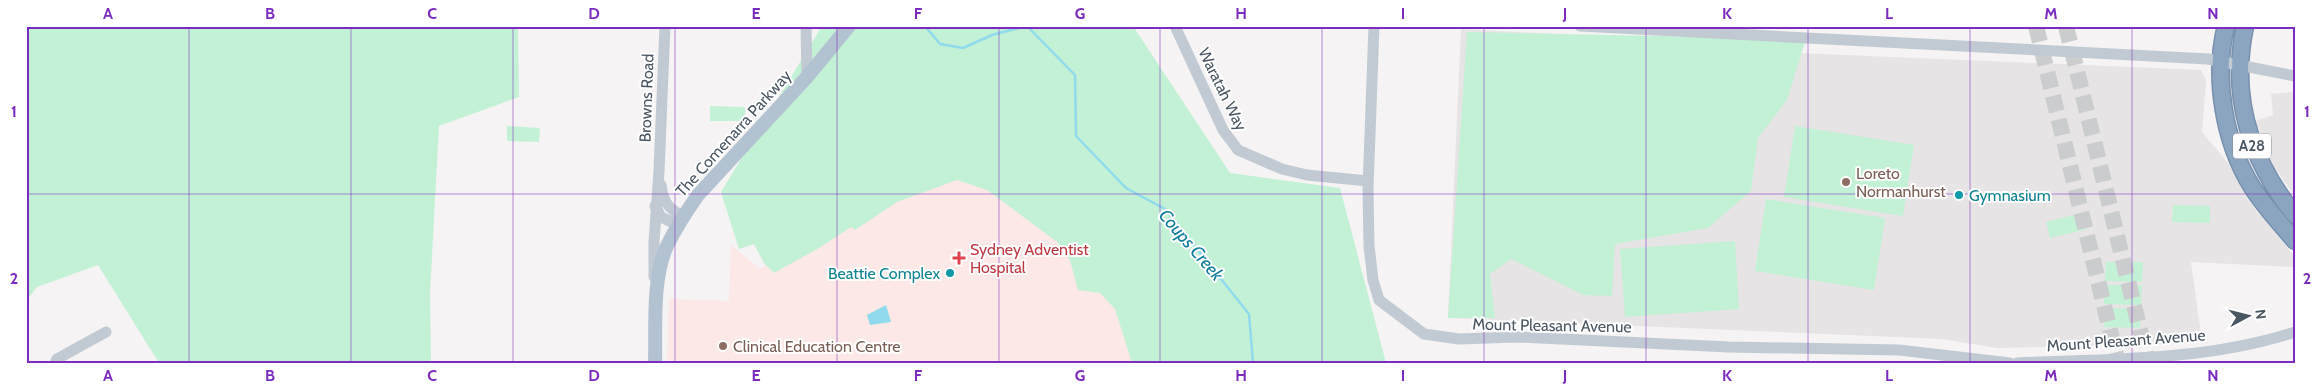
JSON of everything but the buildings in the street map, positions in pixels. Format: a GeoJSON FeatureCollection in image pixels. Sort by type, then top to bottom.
{"type":"FeatureCollection","features":[{"type":"Feature","properties":{"kind":"highway","name":"A28"},"geometry":{"type":"LineString","coordinates":[[2226,26],[2221,62],[2226,118],[2235,150],[2251,185],[2295,241]]}},
{"type":"Feature","properties":{"kind":"highway","name":"A28"},"geometry":{"type":"LineString","coordinates":[[2245,26],[2240,66],[2244,115],[2252,146],[2275,189],[2295,215]]}},
{"type":"Feature","properties":{"kind":"main road","name":"The Comenarra Parkway"},"geometry":{"type":"LineString","coordinates":[[655,363],[660,271],[666,249],[680,220],[720,171],[807,77],[849,26]]}},
{"type":"Feature","properties":{"kind":"street","name":"Browns Road"},"geometry":{"type":"LineString","coordinates":[[657,305],[654,273],[655,206],[659,171],[665,26]]}},
{"type":"Feature","properties":{"kind":"street"},"geometry":{"type":"LineString","coordinates":[[806,26],[807,77]]}},
{"type":"Feature","properties":{"kind":"street","name":"Waratah Way"},"geometry":{"type":"LineString","coordinates":[[1175,26],[1223,130],[1238,150],[1282,169],[1307,175],[1368,181]]}},
{"type":"Feature","properties":{"kind":"street","name":"Mount Pleasant Avenue"},"geometry":{"type":"LineString","coordinates":[[1374,26],[1368,181],[1369,246],[1373,280],[1379,300],[1424,334],[1459,339],[1517,337],[1730,347],[1898,350],[2010,363]]}},
{"type":"Feature","properties":{"kind":"street"},"geometry":{"type":"LineString","coordinates":[[1580,26],[1978,46],[2221,62],[2295,76]]}},
{"type":"Feature","properties":{"kind":"street","name":"Browns Road"},"geometry":{"type":"LineString","coordinates":[[659,171],[665,203],[680,220]]}},
{"type":"Feature","properties":{"kind":"street"},"geometry":{"type":"LineString","coordinates":[[655,206],[661,217],[680,220]]}},
{"type":"Feature","properties":{"kind":"street"},"geometry":{"type":"LineString","coordinates":[[55,363],[57,359],[106,332]]}},
{"type":"Feature","properties":{"kind":"street","name":"Mount Pleasant Avenue"},"geometry":{"type":"LineString","coordinates":[[2017,363],[2157,358],[2235,348],[2295,332]]}},
{"type":"Feature","properties":{"kind":"shaded area","name":"Loreto Normanhurst"},"geometry":{"type":"Polygon","coordinates":[[[1461,29],[1631,38],[1798,53],[2201,70],[2206,80],[2202,132],[2228,163],[2248,200],[2295,257],[2295,267],[2191,262],[2202,342],[2179,344],[1997,348],[1942,339],[1448,318],[1461,29]]]}},
{"type":"Feature","properties":{"kind":"shaded area"},"geometry":{"type":"Polygon","coordinates":[[[2295,92],[2295,197],[2271,162],[2256,121],[2273,115],[2271,94],[2295,92]]]}},
{"type":"Feature","properties":{"kind":"shaded area","name":"Sydney Adventist Hospital"},"geometry":{"type":"Polygon","coordinates":[[[969,149],[1197,363],[667,363],[669,299],[729,301],[731,245],[760,269],[969,149]]]}},
{"type":"Feature","properties":{"kind":"green space"},"geometry":{"type":"Polygon","coordinates":[[[26,26],[518,26],[519,97],[439,126],[430,293],[431,363],[159,363],[98,265],[37,287],[26,301],[26,26]]]}},
{"type":"Feature","properties":{"kind":"green space"},"geometry":{"type":"Polygon","coordinates":[[[819,26],[1133,26],[1230,173],[1340,188],[1386,363],[1132,363],[1115,309],[1100,293],[1078,290],[1070,260],[1057,242],[987,190],[957,180],[897,202],[855,230],[851,227],[819,248],[774,273],[764,263],[754,244],[739,249],[721,192],[819,31],[819,26]]]}},
{"type":"Feature","properties":{"kind":"green space"},"geometry":{"type":"Polygon","coordinates":[[[1467,32],[1806,39],[1787,100],[1758,138],[1751,191],[1708,228],[1615,244],[1612,296],[1583,295],[1511,259],[1490,274],[1495,318],[1448,318],[1467,32]]]}},
{"type":"Feature","properties":{"kind":"green space"},"geometry":{"type":"Polygon","coordinates":[[[710,106],[745,107],[745,121],[710,121],[710,106]]]}},
{"type":"Feature","properties":{"kind":"green space"},"geometry":{"type":"Polygon","coordinates":[[[507,126],[540,128],[539,142],[507,141],[507,126]]]}},
{"type":"Feature","properties":{"kind":"green space"},"geometry":{"type":"Polygon","coordinates":[[[1795,126],[1914,145],[1903,216],[1784,197],[1795,126]]]}},
{"type":"Feature","properties":{"kind":"green space"},"geometry":{"type":"Polygon","coordinates":[[[1766,199],[1885,218],[1874,290],[1755,271],[1766,199]]]}},
{"type":"Feature","properties":{"kind":"green space"},"geometry":{"type":"Polygon","coordinates":[[[2173,205],[2210,206],[2210,223],[2172,222],[2173,205]]]}},
{"type":"Feature","properties":{"kind":"green space"},"geometry":{"type":"Polygon","coordinates":[[[2083,213],[2087,229],[2050,238],[2046,222],[2083,213]]]}},
{"type":"Feature","properties":{"kind":"green space"},"geometry":{"type":"Polygon","coordinates":[[[1735,241],[1739,309],[1625,317],[1620,249],[1735,241]]]}},
{"type":"Feature","properties":{"kind":"green space"},"geometry":{"type":"Polygon","coordinates":[[[2106,262],[2143,262],[2142,282],[2105,281],[2106,262]]]}},
{"type":"Feature","properties":{"kind":"green space"},"geometry":{"type":"Polygon","coordinates":[[[2105,285],[2142,285],[2141,305],[2104,304],[2105,285]]]}},
{"type":"Feature","properties":{"kind":"green space"},"geometry":{"type":"Polygon","coordinates":[[[2105,308],[2141,309],[2140,328],[2104,327],[2105,308]]]}},
{"type":"Feature","properties":{"kind":"water"},"geometry":{"type":"Polygon","coordinates":[[[886,305],[891,322],[870,325],[867,315],[886,305]]]}},
{"type":"Feature","properties":{"kind":"waterway","name":"Coups Creek"},"geometry":{"type":"LineString","coordinates":[[925,26],[940,44],[963,48],[992,35],[1026,26]]}},
{"type":"Feature","properties":{"kind":"waterway","name":"Coups Creek"},"geometry":{"type":"LineString","coordinates":[[1027,26],[1075,75],[1076,136],[1126,188],[1165,209],[1249,314],[1253,363]]}},
{"type":"Feature","properties":{"kind":"tunnel"},"geometry":{"type":"LineString","coordinates":[[2036,26],[2118,363]]}},
{"type":"Feature","properties":{"kind":"tunnel"},"geometry":{"type":"LineString","coordinates":[[2066,26],[2148,363]]}},
{"type":"Feature","properties":{"kind":"place","name":"Loreto Normanhurst"},"geometry":{"type":"Point","coordinates":[1846,182]}},
{"type":"Feature","properties":{"kind":"place","name":"Gymnasium"},"geometry":{"type":"Point","coordinates":[1959,195]}},
{"type":"Feature","properties":{"kind":"place","name":"Sydney Adventist Hospital"},"geometry":{"type":"Point","coordinates":[959,258]}},
{"type":"Feature","properties":{"kind":"place","name":"Beattie Complex"},"geometry":{"type":"Point","coordinates":[950,273]}},
{"type":"Feature","properties":{"kind":"place","name":"Clinical Education Centre"},"geometry":{"type":"Point","coordinates":[723,346]}}]}
